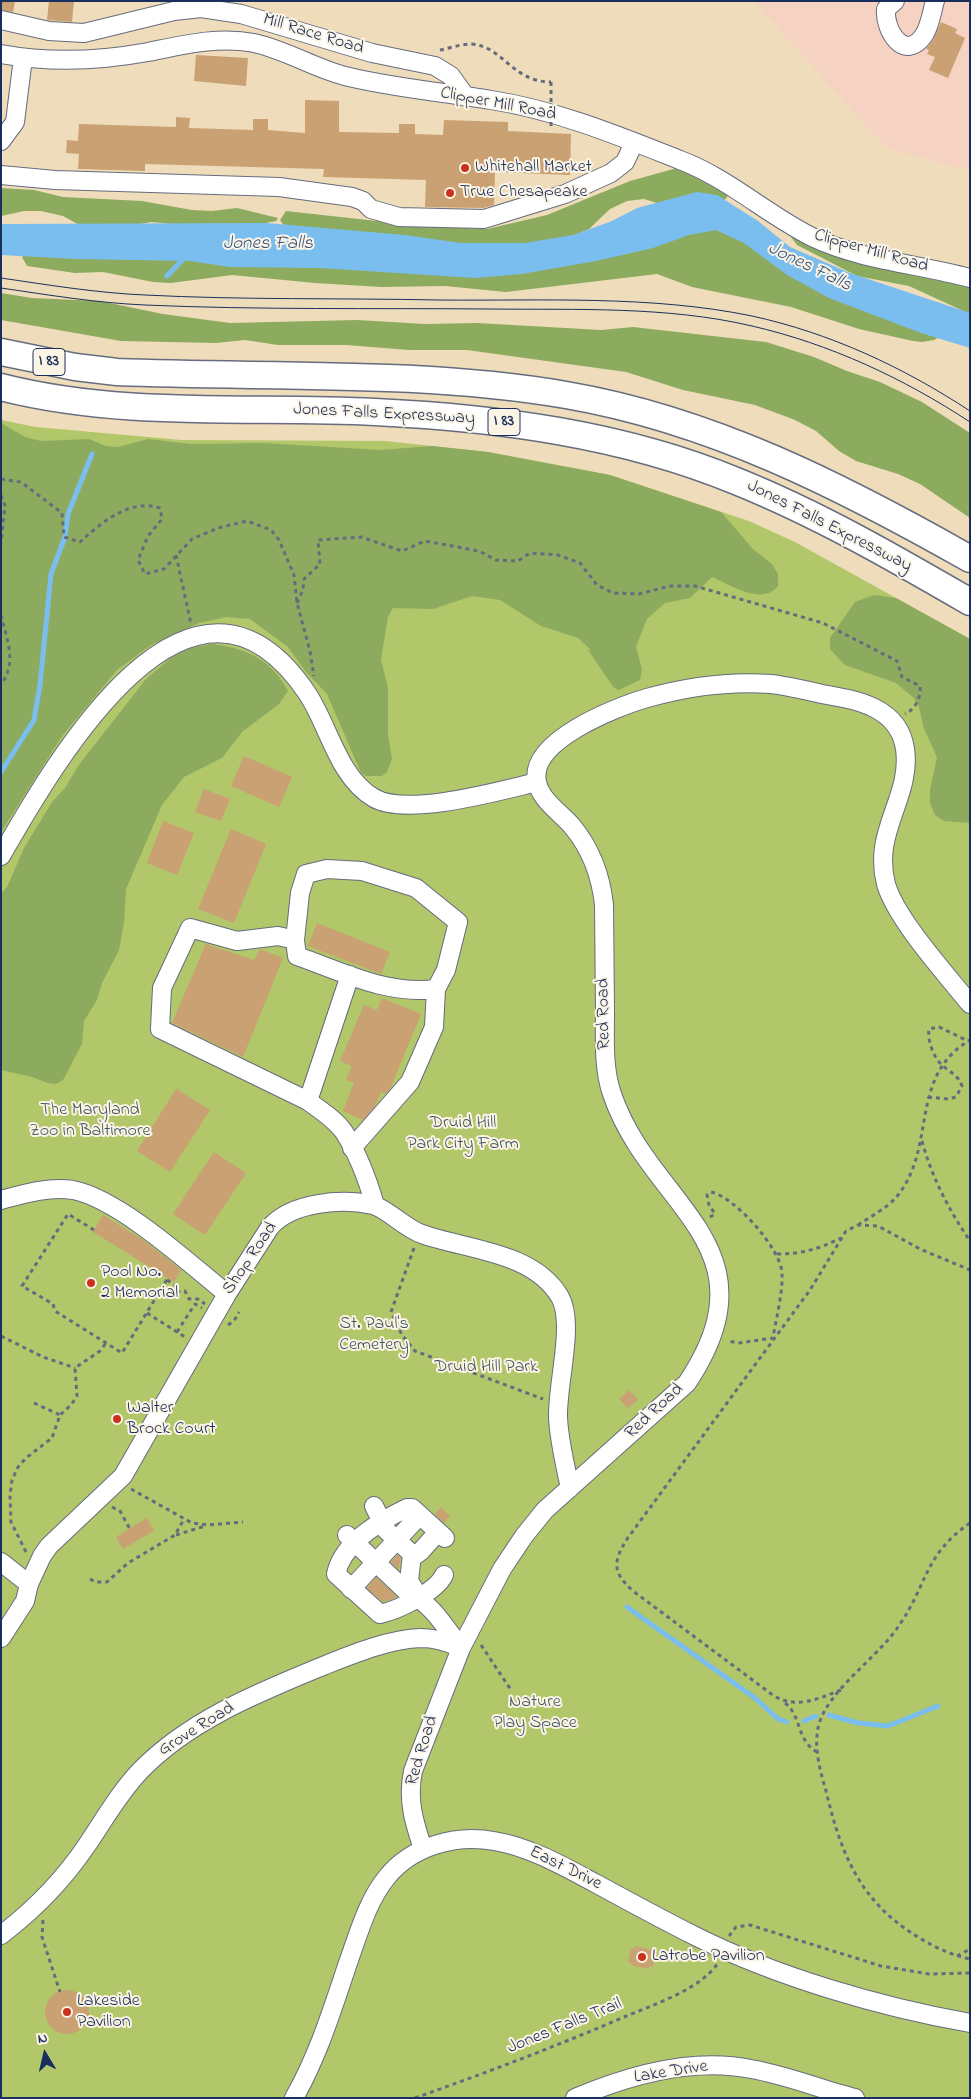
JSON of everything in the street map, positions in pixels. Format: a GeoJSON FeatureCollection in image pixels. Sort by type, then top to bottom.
{"type":"FeatureCollection","features":[{"type":"Feature","properties":{"kind":"highway","name":"Jones Falls Expressway"},"geometry":{"type":"LineString","coordinates":[[1,352],[75,367],[116,372],[426,380],[508,387],[568,396],[691,427],[749,448],[867,501],[970,559]]}},
{"type":"Feature","properties":{"kind":"highway","name":"Jones Falls Expressway"},"geometry":{"type":"LineString","coordinates":[[1,387],[53,398],[115,405],[373,412],[443,416],[507,422],[609,441],[682,461],[735,480],[796,506],[852,534],[970,602]]}},
{"type":"Feature","properties":{"kind":"street"},"geometry":{"type":"LineString","coordinates":[[895,1],[886,10],[885,20],[896,41],[904,46],[913,45],[924,35],[935,1]]}},
{"type":"Feature","properties":{"kind":"street","name":"Mill Race Road"},"geometry":{"type":"LineString","coordinates":[[1,20],[49,31],[84,33],[164,13],[201,8],[241,14],[338,44],[435,66],[452,76],[466,96]]}},
{"type":"Feature","properties":{"kind":"street","name":"Clipper Mill Road"},"geometry":{"type":"LineString","coordinates":[[1,54],[50,61],[91,60],[147,52],[192,42],[222,40],[252,43],[283,51],[344,76],[466,96],[545,112],[683,161],[727,184],[814,238],[858,252],[970,278]]}},
{"type":"Feature","properties":{"kind":"street"},"geometry":{"type":"LineString","coordinates":[[1,142],[15,122],[23,58]]}},
{"type":"Feature","properties":{"kind":"street"},"geometry":{"type":"LineString","coordinates":[[1,175],[55,180],[279,187],[352,197],[362,201],[371,208],[399,217],[484,219],[565,194],[611,173],[625,162],[634,143]]}},
{"type":"Feature","properties":{"kind":"street"},"geometry":{"type":"LineString","coordinates":[[1,856],[60,760],[99,710],[137,668],[165,648],[194,635],[216,632],[241,636],[262,646],[287,669],[308,694],[344,766],[361,788],[375,798],[397,804],[423,805],[537,782],[538,770],[543,757],[557,741],[631,703],[663,693],[738,684],[771,684],[870,704],[893,720],[901,732],[905,748],[906,766],[903,786],[887,830],[883,849],[887,885],[907,923],[970,1004]]}},
{"type":"Feature","properties":{"kind":"street","name":"Red Road"},"geometry":{"type":"LineString","coordinates":[[423,1849],[410,1805],[410,1787],[420,1752],[461,1648],[502,1569],[524,1536],[545,1510],[687,1383],[702,1360],[712,1338],[717,1319],[718,1294],[716,1270],[711,1252],[688,1211],[628,1130],[612,1094],[607,1075],[605,1048],[604,905],[598,871],[576,833],[546,799],[537,782]]}},
{"type":"Feature","properties":{"kind":"street"},"geometry":{"type":"LineString","coordinates":[[352,1148],[410,1082],[434,1027],[436,989],[446,970],[458,922],[416,888],[362,871],[327,869],[306,874],[300,893],[295,940],[297,956],[387,989],[417,991],[436,989]]}},
{"type":"Feature","properties":{"kind":"street"},"geometry":{"type":"LineString","coordinates":[[295,940],[278,936],[237,941],[190,928],[162,988],[160,1029],[308,1101],[343,1131],[366,1180],[375,1205],[420,1234],[526,1266],[538,1273],[560,1296],[567,1319],[559,1404],[560,1437],[570,1488]]}},
{"type":"Feature","properties":{"kind":"street"},"geometry":{"type":"LineString","coordinates":[[308,1101],[350,975]]}},
{"type":"Feature","properties":{"kind":"street"},"geometry":{"type":"LineString","coordinates":[[1,1200],[48,1190],[72,1190],[89,1196],[112,1206],[150,1232],[227,1294]]}},
{"type":"Feature","properties":{"kind":"street","name":"Shop Road"},"geometry":{"type":"LineString","coordinates":[[29,1584],[37,1566],[50,1546],[123,1476],[227,1294],[279,1217],[291,1210],[327,1203],[375,1205]]}},
{"type":"Feature","properties":{"kind":"street"},"geometry":{"type":"LineString","coordinates":[[354,1592],[379,1565],[404,1547],[442,1535],[412,1508],[407,1508],[377,1514],[352,1539],[336,1574],[354,1592],[380,1614],[419,1597],[440,1581],[444,1575]]}},
{"type":"Feature","properties":{"kind":"street"},"geometry":{"type":"LineString","coordinates":[[377,1514],[404,1547],[409,1581],[419,1597],[434,1610],[461,1648]]}},
{"type":"Feature","properties":{"kind":"street"},"geometry":{"type":"LineString","coordinates":[[404,1547],[422,1517]]}},
{"type":"Feature","properties":{"kind":"street"},"geometry":{"type":"LineString","coordinates":[[352,1539],[407,1592],[419,1597]]}},
{"type":"Feature","properties":{"kind":"street"},"geometry":{"type":"LineString","coordinates":[[1,1562],[29,1584],[25,1600],[1,1638]]}},
{"type":"Feature","properties":{"kind":"street","name":"Grove Road"},"geometry":{"type":"LineString","coordinates":[[1,1935],[45,1897],[86,1847],[126,1786],[160,1752],[185,1734],[272,1687],[376,1647],[419,1638],[442,1640],[461,1648]]}},
{"type":"Feature","properties":{"kind":"street","name":"East Drive"},"geometry":{"type":"LineString","coordinates":[[294,2098],[318,2050],[354,1947],[376,1894],[386,1878],[397,1866],[423,1849],[458,1839],[478,1838],[519,1848],[564,1867],[697,1937],[753,1961],[876,2001],[970,2023]]}},
{"type":"Feature","properties":{"kind":"street","name":"Lake Drive"},"geometry":{"type":"LineString","coordinates":[[575,2098],[628,2079],[663,2071],[723,2065],[751,2068],[855,2098]]}},
{"type":"Feature","properties":{"kind":"path"},"geometry":{"type":"LineString","coordinates":[[409,61],[422,55],[464,45],[480,46],[493,52],[524,76],[551,82],[551,126]]}},
{"type":"Feature","properties":{"kind":"path"},"geometry":{"type":"LineString","coordinates":[[1,479],[21,482],[62,513],[64,536],[80,542],[100,524],[123,511],[149,504],[160,508],[162,519],[148,536],[138,560],[145,574],[164,569],[192,539],[247,521],[270,530],[279,540],[294,575],[296,603],[315,669],[313,684],[308,694]]}},
{"type":"Feature","properties":{"kind":"path"},"geometry":{"type":"LineString","coordinates":[[1,495],[5,506],[1,543]]}},
{"type":"Feature","properties":{"kind":"path"},"geometry":{"type":"LineString","coordinates":[[296,603],[303,590],[304,579],[320,564],[318,540],[361,538],[402,551],[425,540],[479,551],[496,560],[518,561],[530,553],[558,556],[580,563],[597,585],[614,592],[639,594],[670,586],[695,586],[822,624],[897,661],[902,677],[920,686],[921,696],[910,712],[893,720]]}},
{"type":"Feature","properties":{"kind":"path"},"geometry":{"type":"LineString","coordinates":[[176,554],[182,589],[194,635]]}},
{"type":"Feature","properties":{"kind":"path"},"geometry":{"type":"LineString","coordinates":[[1,614],[11,650],[7,677],[1,684]]}},
{"type":"Feature","properties":{"kind":"path"},"geometry":{"type":"LineString","coordinates":[[817,1752],[805,1742],[792,1708],[632,1591],[622,1581],[616,1567],[616,1559],[627,1539],[823,1270],[841,1238],[851,1228],[887,1206],[898,1196],[914,1166],[922,1139],[928,1097],[941,1065],[969,1041],[939,1027],[929,1029],[930,1043],[941,1065],[960,1080],[960,1092],[956,1097],[948,1099],[928,1097]]}},
{"type":"Feature","properties":{"kind":"path"},"geometry":{"type":"LineString","coordinates":[[922,1139],[927,1159],[943,1198],[970,1241]]}},
{"type":"Feature","properties":{"kind":"path"},"geometry":{"type":"LineString","coordinates":[[697,1226],[715,1214],[707,1200],[707,1195],[711,1192],[716,1193],[747,1218],[777,1254],[782,1274],[773,1338]]}},
{"type":"Feature","properties":{"kind":"path"},"geometry":{"type":"LineString","coordinates":[[94,1230],[68,1214],[22,1286],[53,1304],[55,1311],[122,1353],[168,1279],[175,1285],[178,1292],[187,1292],[189,1299],[198,1299],[210,1307]]}},
{"type":"Feature","properties":{"kind":"path"},"geometry":{"type":"LineString","coordinates":[[858,1225],[878,1226],[920,1249],[970,1270]]}},
{"type":"Feature","properties":{"kind":"path"},"geometry":{"type":"LineString","coordinates":[[420,1234],[390,1312],[402,1335],[415,1351],[559,1404]]}},
{"type":"Feature","properties":{"kind":"path"},"geometry":{"type":"LineString","coordinates":[[777,1254],[800,1254],[825,1246],[841,1238]]}},
{"type":"Feature","properties":{"kind":"path"},"geometry":{"type":"LineString","coordinates":[[178,1332],[195,1304],[207,1311]]}},
{"type":"Feature","properties":{"kind":"path"},"geometry":{"type":"LineString","coordinates":[[234,1321],[239,1312]]}},
{"type":"Feature","properties":{"kind":"path"},"geometry":{"type":"LineString","coordinates":[[147,1313],[198,1345]]}},
{"type":"Feature","properties":{"kind":"path"},"geometry":{"type":"LineString","coordinates":[[1,1336],[43,1357],[76,1368]]}},
{"type":"Feature","properties":{"kind":"path"},"geometry":{"type":"LineString","coordinates":[[721,1340],[739,1343],[773,1338]]}},
{"type":"Feature","properties":{"kind":"path"},"geometry":{"type":"LineString","coordinates":[[76,1368],[100,1351],[106,1343]]}},
{"type":"Feature","properties":{"kind":"path"},"geometry":{"type":"LineString","coordinates":[[37,1566],[13,1530],[9,1513],[12,1480],[18,1467],[52,1438],[60,1415],[71,1405],[77,1396],[76,1368]]}},
{"type":"Feature","properties":{"kind":"path"},"geometry":{"type":"LineString","coordinates":[[34,1403],[60,1415]]}},
{"type":"Feature","properties":{"kind":"path"},"geometry":{"type":"LineString","coordinates":[[126,1486],[184,1519],[208,1525]]}},
{"type":"Feature","properties":{"kind":"path"},"geometry":{"type":"LineString","coordinates":[[120,1511],[130,1528]]}},
{"type":"Feature","properties":{"kind":"path"},"geometry":{"type":"LineString","coordinates":[[175,1535],[184,1519]]}},
{"type":"Feature","properties":{"kind":"path"},"geometry":{"type":"LineString","coordinates":[[90,1579],[96,1582],[107,1582],[128,1562],[175,1535],[208,1525],[243,1522]]}},
{"type":"Feature","properties":{"kind":"path"},"geometry":{"type":"LineString","coordinates":[[970,1523],[940,1548],[926,1571],[900,1624],[840,1690],[824,1711],[819,1724],[817,1752],[841,1844],[848,1861],[866,1892],[890,1918],[933,1946],[956,1956],[970,1959]]}},
{"type":"Feature","properties":{"kind":"path"},"geometry":{"type":"LineString","coordinates":[[471,1629],[511,1690]]}},
{"type":"Feature","properties":{"kind":"path"},"geometry":{"type":"LineString","coordinates":[[784,1702],[808,1702],[840,1690]]}},
{"type":"Feature","properties":{"kind":"path"},"geometry":{"type":"LineString","coordinates":[[45,1897],[42,1937],[60,1992]]}},
{"type":"Feature","properties":{"kind":"path"},"geometry":{"type":"LineString","coordinates":[[729,1936],[736,1928],[750,1925],[881,1966],[929,1974],[970,1973]]}},
{"type":"Feature","properties":{"kind":"path"},"geometry":{"type":"LineString","coordinates":[[956,1956],[970,1949]]}},
{"type":"Feature","properties":{"kind":"path","name":"Jones Falls Trail"},"geometry":{"type":"LineString","coordinates":[[414,2098],[535,2055],[651,2007],[690,1987],[717,1965]]}},
{"type":"Feature","properties":{"kind":"shaded area"},"geometry":{"type":"Polygon","coordinates":[[[754,1],[970,1],[970,171],[886,148],[754,1]]]}},
{"type":"Feature","properties":{"kind":"green space"},"geometry":{"type":"Polygon","coordinates":[[[682,168],[730,193],[721,205],[660,204],[644,199],[627,201],[610,209],[589,229],[554,244],[506,252],[285,227],[280,220],[286,211],[422,226],[487,229],[547,215],[630,181],[682,168]]]}},
{"type":"Feature","properties":{"kind":"green space"},"geometry":{"type":"Polygon","coordinates":[[[1,188],[34,190],[63,197],[142,201],[192,210],[212,211],[237,208],[278,218],[276,221],[261,224],[172,224],[151,222],[130,226],[81,226],[63,216],[41,211],[24,211],[1,216],[1,188]]]}},
{"type":"Feature","properties":{"kind":"green space"},"geometry":{"type":"Polygon","coordinates":[[[697,220],[943,335],[934,340],[913,341],[859,329],[791,307],[692,287],[657,274],[506,292],[445,286],[381,287],[315,283],[232,275],[171,283],[153,282],[103,272],[75,273],[27,266],[22,257],[29,251],[416,259],[697,220]]]}},
{"type":"Feature","properties":{"kind":"green space"},"geometry":{"type":"Polygon","coordinates":[[[795,236],[970,284],[970,314],[909,286],[857,276],[797,245],[791,237],[795,236]]]}},
{"type":"Feature","properties":{"kind":"green space"},"geometry":{"type":"Polygon","coordinates":[[[1,293],[32,298],[100,301],[163,314],[230,323],[357,320],[425,324],[477,323],[601,330],[633,327],[766,342],[814,357],[880,382],[922,402],[970,433],[970,518],[920,484],[898,474],[856,461],[839,451],[816,431],[795,420],[755,405],[683,390],[626,372],[467,350],[409,350],[346,345],[278,345],[245,340],[216,343],[121,341],[1,320],[1,293]]]}},
{"type":"Feature","properties":{"kind":"green space","name":"Druid Hill Park"},"geometry":{"type":"Polygon","coordinates":[[[1,420],[36,427],[181,440],[385,441],[488,452],[610,475],[749,521],[795,542],[970,639],[970,2098],[1,2098],[1,420]]]}},
{"type":"Feature","properties":{"kind":"green space"},"geometry":{"type":"Polygon","coordinates":[[[1,423],[25,437],[41,441],[89,439],[106,446],[118,447],[148,439],[191,444],[264,443],[380,450],[432,446],[488,452],[610,475],[721,512],[753,549],[772,564],[778,574],[778,586],[771,592],[755,594],[737,589],[712,577],[690,598],[665,603],[647,619],[636,647],[642,669],[640,680],[619,690],[614,688],[588,650],[591,650],[578,638],[541,626],[500,600],[472,596],[433,609],[393,608],[388,617],[381,660],[388,688],[388,735],[392,759],[387,772],[382,776],[366,776],[361,773],[327,694],[306,672],[288,647],[250,619],[227,617],[199,623],[151,645],[117,670],[62,736],[1,832],[1,423]]]}},
{"type":"Feature","properties":{"kind":"green space"},"geometry":{"type":"Polygon","coordinates":[[[874,595],[896,598],[970,639],[970,823],[944,821],[935,815],[930,803],[930,790],[937,757],[924,729],[919,707],[914,698],[896,683],[845,665],[830,649],[830,638],[855,602],[874,595]]]}},
{"type":"Feature","properties":{"kind":"green space"},"geometry":{"type":"Polygon","coordinates":[[[211,644],[246,652],[256,657],[274,671],[288,691],[279,704],[242,732],[222,758],[184,777],[162,805],[126,889],[124,923],[119,950],[102,983],[97,1000],[84,1021],[82,1044],[63,1080],[56,1084],[48,1083],[32,1077],[1,1070],[1,894],[7,887],[24,848],[52,802],[65,788],[78,766],[146,679],[172,657],[186,649],[211,644]]]}},
{"type":"Feature","properties":{"kind":"water","name":"Jones Falls"},"geometry":{"type":"Polygon","coordinates":[[[697,192],[717,195],[758,221],[790,247],[850,273],[970,313],[970,348],[921,333],[829,298],[787,275],[744,243],[716,230],[689,235],[653,248],[596,261],[522,274],[475,278],[320,268],[230,267],[190,261],[76,259],[1,255],[1,224],[267,223],[405,235],[461,243],[525,243],[573,235],[612,221],[637,208],[697,192]]]}},
{"type":"Feature","properties":{"kind":"building"},"geometry":{"type":"Polygon","coordinates":[[[1,1],[15,1],[13,12],[1,10],[1,1]]]}},
{"type":"Feature","properties":{"kind":"building"},"geometry":{"type":"Polygon","coordinates":[[[49,1],[74,1],[72,22],[47,20],[49,1]]]}},
{"type":"Feature","properties":{"kind":"building"},"geometry":{"type":"Polygon","coordinates":[[[941,22],[957,29],[955,33],[965,38],[948,78],[929,70],[935,57],[927,54],[929,50],[926,49],[933,40],[941,22]]]}},
{"type":"Feature","properties":{"kind":"building"},"geometry":{"type":"Polygon","coordinates":[[[196,55],[248,58],[246,86],[194,81],[196,55]]]}},
{"type":"Feature","properties":{"kind":"building"},"geometry":{"type":"Polygon","coordinates":[[[305,100],[339,101],[339,132],[399,133],[399,124],[415,124],[415,134],[443,135],[444,120],[508,122],[508,131],[571,134],[570,175],[495,172],[494,205],[483,208],[425,207],[426,180],[323,177],[324,169],[145,164],[145,171],[78,169],[79,154],[66,153],[67,140],[78,141],[79,124],[176,127],[176,117],[190,118],[189,128],[253,130],[253,119],[268,119],[268,130],[305,133],[305,100]]]}},
{"type":"Feature","properties":{"kind":"building"},"geometry":{"type":"Polygon","coordinates":[[[244,756],[292,777],[279,807],[231,786],[244,756]]]}},
{"type":"Feature","properties":{"kind":"building"},"geometry":{"type":"Polygon","coordinates":[[[204,789],[230,799],[221,821],[195,812],[204,789]]]}},
{"type":"Feature","properties":{"kind":"building"},"geometry":{"type":"Polygon","coordinates":[[[163,821],[194,833],[177,875],[147,863],[163,821]]]}},
{"type":"Feature","properties":{"kind":"building"},"geometry":{"type":"Polygon","coordinates":[[[231,829],[266,844],[234,923],[198,909],[231,829]]]}},
{"type":"Feature","properties":{"kind":"building"},"geometry":{"type":"Polygon","coordinates":[[[317,923],[390,952],[381,974],[308,946],[317,923]]]}},
{"type":"Feature","properties":{"kind":"building"},"geometry":{"type":"Polygon","coordinates":[[[206,944],[254,960],[260,949],[283,958],[243,1057],[172,1023],[206,944]]]}},
{"type":"Feature","properties":{"kind":"building"},"geometry":{"type":"Polygon","coordinates":[[[382,998],[421,1014],[390,1089],[386,1094],[381,1092],[375,1106],[363,1120],[343,1111],[354,1083],[346,1080],[352,1066],[340,1061],[364,1005],[377,1010],[382,998]]]}},
{"type":"Feature","properties":{"kind":"building"},"geometry":{"type":"Polygon","coordinates":[[[176,1089],[210,1110],[170,1172],[137,1151],[176,1089]]]}},
{"type":"Feature","properties":{"kind":"building"},"geometry":{"type":"Polygon","coordinates":[[[214,1152],[246,1173],[205,1235],[173,1214],[214,1152]]]}},
{"type":"Feature","properties":{"kind":"building"},"geometry":{"type":"Polygon","coordinates":[[[103,1215],[146,1242],[181,1270],[174,1282],[93,1232],[103,1215]]]}},
{"type":"Feature","properties":{"kind":"building"},"geometry":{"type":"Polygon","coordinates":[[[629,1390],[638,1400],[628,1408],[619,1399],[629,1390]]]}},
{"type":"Feature","properties":{"kind":"building"},"geometry":{"type":"Polygon","coordinates":[[[441,1507],[450,1516],[444,1523],[435,1514],[441,1507]]]}},
{"type":"Feature","properties":{"kind":"building"},"geometry":{"type":"Polygon","coordinates":[[[147,1518],[154,1531],[123,1549],[116,1537],[147,1518]]]}},
{"type":"Feature","properties":{"kind":"building"},"geometry":{"type":"Polygon","coordinates":[[[397,1555],[401,1558],[398,1569],[391,1562],[397,1555]]]}},
{"type":"Feature","properties":{"kind":"building"},"geometry":{"type":"Polygon","coordinates":[[[376,1577],[397,1597],[383,1602],[367,1588],[376,1577]]]}},
{"type":"Feature","properties":{"kind":"building","name":"Latrobe Pavilion"},"geometry":{"type":"Polygon","coordinates":[[[635,1946],[652,1950],[655,1953],[653,1967],[649,1966],[649,1969],[631,1965],[632,1963],[628,1962],[631,1948],[634,1949],[635,1946]]]}},
{"type":"Feature","properties":{"kind":"building","name":"Lakeside Pavilion"},"geometry":{"type":"Polygon","coordinates":[[[63,1990],[71,1990],[83,1996],[89,2012],[83,2028],[71,2034],[63,2034],[51,2028],[45,2016],[45,2008],[51,1996],[63,1990]]]}},
{"type":"Feature","properties":{"kind":"waterway"},"geometry":{"type":"LineString","coordinates":[[167,276],[186,256]]}},
{"type":"Feature","properties":{"kind":"waterway"},"geometry":{"type":"LineString","coordinates":[[1,772],[34,720],[40,685],[51,574],[65,537],[68,514],[92,454]]}},
{"type":"Feature","properties":{"kind":"waterway"},"geometry":{"type":"LineString","coordinates":[[627,1607],[755,1698],[778,1719],[787,1722]]}},
{"type":"Feature","properties":{"kind":"waterway"},"geometry":{"type":"LineString","coordinates":[[829,1715],[858,1723],[888,1726],[938,1706]]}},
{"type":"Feature","properties":{"kind":"waterway"},"geometry":{"type":"LineString","coordinates":[[804,1721],[816,1716]]}},
{"type":"Feature","properties":{"kind":"tram line"},"geometry":{"type":"LineString","coordinates":[[1,278],[91,291],[181,297],[596,300],[713,309],[781,323],[838,342],[865,353],[919,380],[970,411]]}},
{"type":"Feature","properties":{"kind":"tram line"},"geometry":{"type":"LineString","coordinates":[[1,288],[91,301],[188,307],[621,310],[687,315],[752,326],[810,342],[892,377],[970,422]]}},
{"type":"Feature","properties":{"kind":"place","name":"Whitehall Market"},"geometry":{"type":"Point","coordinates":[465,168]}},
{"type":"Feature","properties":{"kind":"place","name":"True Chesapeake"},"geometry":{"type":"Point","coordinates":[450,193]}},
{"type":"Feature","properties":{"kind":"place","name":"Pool No. 2 Memorial"},"geometry":{"type":"Point","coordinates":[91,1283]}},
{"type":"Feature","properties":{"kind":"place","name":"Walter Brock Court"},"geometry":{"type":"Point","coordinates":[117,1419]}},
{"type":"Feature","properties":{"kind":"place","name":"Latrobe Pavilion"},"geometry":{"type":"Point","coordinates":[642,1957]}},
{"type":"Feature","properties":{"kind":"place","name":"Lakeside Pavilion"},"geometry":{"type":"Point","coordinates":[67,2012]}},
{"type":"Feature","properties":{"kind":"park label","name":"The Maryland Zoo in Baltimore"},"geometry":{"type":"Point","coordinates":[90,1121]}},
{"type":"Feature","properties":{"kind":"park label","name":"Druid Hill Park City Farm"},"geometry":{"type":"Point","coordinates":[463,1134]}},
{"type":"Feature","properties":{"kind":"park label","name":"St. Paul's Cemetery"},"geometry":{"type":"Point","coordinates":[374,1335]}},
{"type":"Feature","properties":{"kind":"park label","name":"Nature Play Space"},"geometry":{"type":"Point","coordinates":[535,1714]}}]}
